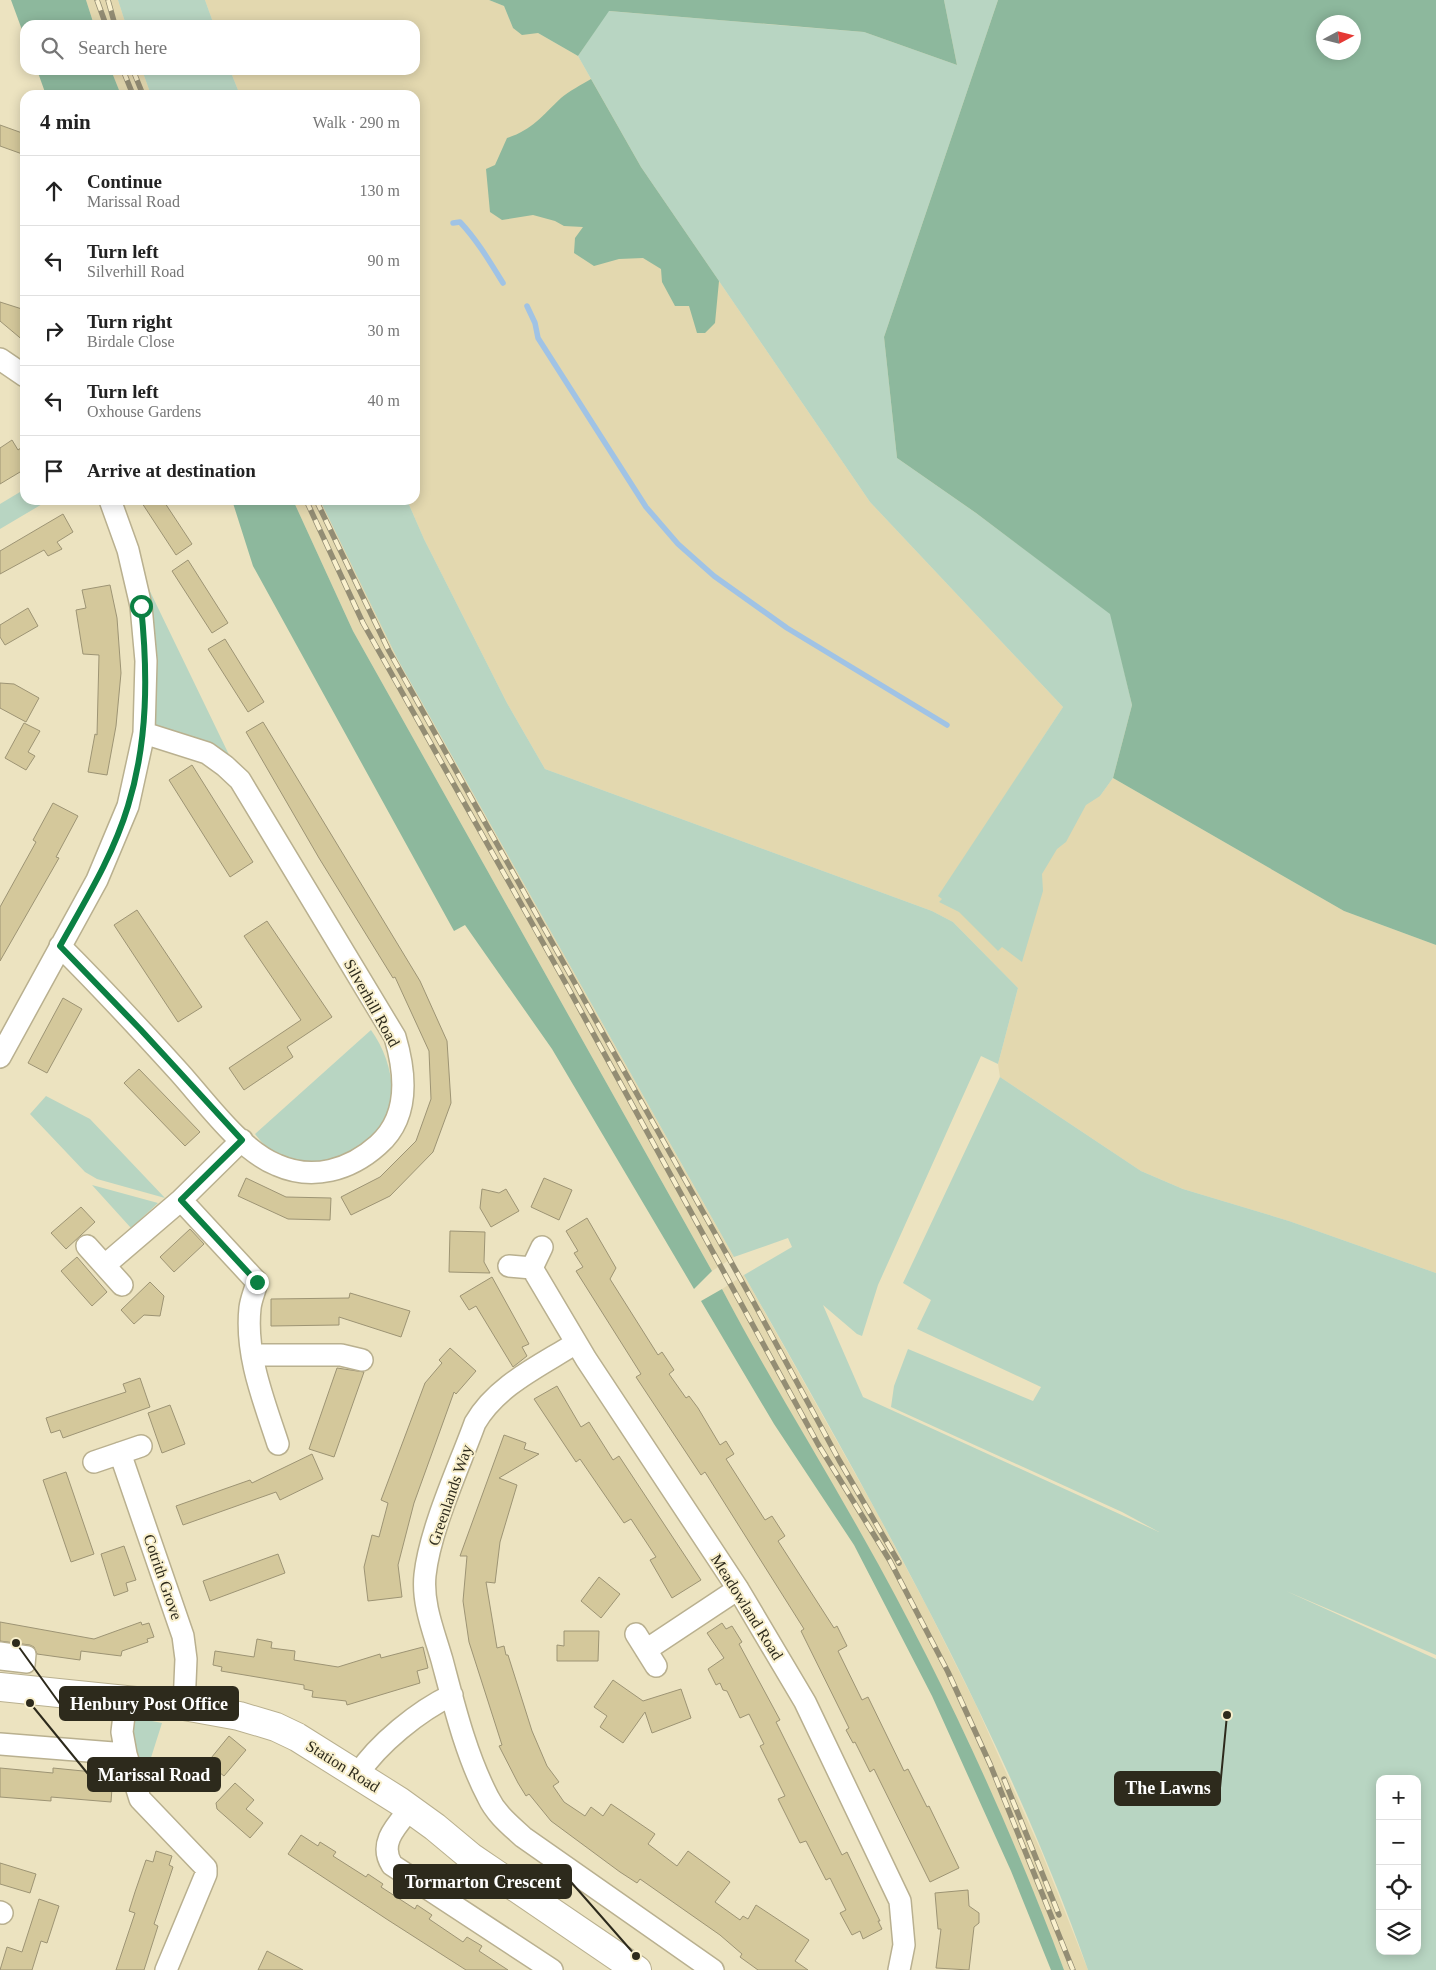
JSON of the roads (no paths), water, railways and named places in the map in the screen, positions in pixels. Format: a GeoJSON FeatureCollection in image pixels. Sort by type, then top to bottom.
{"type":"FeatureCollection","features":[{"type":"Feature","properties":{"kind":"main road","name":"Station Road"},"geometry":{"type":"LineString","coordinates":[[0,1686],[184,1706],[239,1716],[276,1727],[297,1737],[358,1774],[410,1809],[470,1857],[625,1966]]}},
{"type":"Feature","properties":{"kind":"street"},"geometry":{"type":"LineString","coordinates":[[0,359],[20,373]]}},
{"type":"Feature","properties":{"kind":"street"},"geometry":{"type":"LineString","coordinates":[[0,1057],[97,880],[128,806],[144,733],[146,661],[141,606],[128,550],[112,505]]}},
{"type":"Feature","properties":{"kind":"street","name":"Silverhill Road"},"geometry":{"type":"LineString","coordinates":[[60,946],[140,1029],[242,1140],[277,1165],[315,1174],[353,1164],[368,1154],[393,1130],[400,1111],[404,1087],[403,1063],[395,1037],[240,780],[207,753],[144,733]]}},
{"type":"Feature","properties":{"kind":"street"},"geometry":{"type":"LineString","coordinates":[[105,1265],[181,1200],[242,1140]]}},
{"type":"Feature","properties":{"kind":"street"},"geometry":{"type":"LineString","coordinates":[[181,1200],[257,1282],[250,1310],[253,1355],[258,1382],[278,1444]]}},
{"type":"Feature","properties":{"kind":"street"},"geometry":{"type":"LineString","coordinates":[[87,1246],[122,1285]]}},
{"type":"Feature","properties":{"kind":"street"},"geometry":{"type":"LineString","coordinates":[[509,1266],[532,1268],[542,1247]]}},
{"type":"Feature","properties":{"kind":"street","name":"Meadowland Road"},"geometry":{"type":"LineString","coordinates":[[532,1268],[576,1343],[738,1589],[805,1702],[896,1889],[904,1924],[904,1945],[899,1970]]}},
{"type":"Feature","properties":{"kind":"street","name":"Greenlands Way"},"geometry":{"type":"LineString","coordinates":[[576,1343],[500,1392],[484,1407],[475,1423],[433,1539],[425,1575],[425,1602],[452,1695],[478,1774],[488,1798],[502,1818],[523,1837],[713,1970]]}},
{"type":"Feature","properties":{"kind":"street"},"geometry":{"type":"LineString","coordinates":[[253,1355],[341,1355],[362,1360]]}},
{"type":"Feature","properties":{"kind":"street"},"geometry":{"type":"LineString","coordinates":[[94,1462],[140,1446]]}},
{"type":"Feature","properties":{"kind":"street","name":"Cotrith Grove"},"geometry":{"type":"LineString","coordinates":[[120,1453],[182,1636],[186,1659],[184,1706]]}},
{"type":"Feature","properties":{"kind":"street"},"geometry":{"type":"LineString","coordinates":[[646,1650],[738,1589]]}},
{"type":"Feature","properties":{"kind":"street"},"geometry":{"type":"LineString","coordinates":[[0,1650],[28,1654],[27,1665],[0,1662]]}},
{"type":"Feature","properties":{"kind":"street"},"geometry":{"type":"LineString","coordinates":[[358,1774],[374,1753],[426,1709],[452,1695]]}},
{"type":"Feature","properties":{"kind":"street"},"geometry":{"type":"LineString","coordinates":[[126,1699],[122,1732],[126,1754],[140,1799],[206,1868],[206,1874],[166,1970]]}},
{"type":"Feature","properties":{"kind":"street"},"geometry":{"type":"LineString","coordinates":[[0,1744],[126,1754]]}},
{"type":"Feature","properties":{"kind":"street"},"geometry":{"type":"LineString","coordinates":[[410,1809],[388,1841],[388,1858],[392,1865],[552,1970]]}},
{"type":"Feature","properties":{"kind":"waterway"},"geometry":{"type":"LineString","coordinates":[[453,223],[460,222],[466,229],[483,251],[503,283]]}},
{"type":"Feature","properties":{"kind":"waterway"},"geometry":{"type":"LineString","coordinates":[[527,306],[535,323],[538,338],[646,507],[678,544],[714,576],[787,628],[947,725]]}},
{"type":"Feature","properties":{"kind":"railway"},"geometry":{"type":"LineString","coordinates":[[97,0],[104,20]]}},
{"type":"Feature","properties":{"kind":"railway"},"geometry":{"type":"LineString","coordinates":[[108,0],[114,20]]}},
{"type":"Feature","properties":{"kind":"railway"},"geometry":{"type":"LineString","coordinates":[[125,75],[131,90]]}},
{"type":"Feature","properties":{"kind":"railway"},"geometry":{"type":"LineString","coordinates":[[135,75],[141,90]]}},
{"type":"Feature","properties":{"kind":"railway"},"geometry":{"type":"LineString","coordinates":[[308,505],[363,623],[565,982],[818,1444],[890,1561],[948,1672],[990,1764],[1073,1970]]}},
{"type":"Feature","properties":{"kind":"railway"},"geometry":{"type":"LineString","coordinates":[[318,505],[389,651],[754,1303],[839,1460],[899,1563]]}},
{"type":"Feature","properties":{"kind":"railway"},"geometry":{"type":"LineString","coordinates":[[1004,1779],[1059,1915]]}},
{"type":"Feature","properties":{"kind":"place","name":"Henbury Post Office"},"geometry":{"type":"Point","coordinates":[16,1643]}},
{"type":"Feature","properties":{"kind":"place","name":"Marissal Road"},"geometry":{"type":"Point","coordinates":[30,1703]}},
{"type":"Feature","properties":{"kind":"place","name":"The Lawns"},"geometry":{"type":"Point","coordinates":[1227,1715]}},
{"type":"Feature","properties":{"kind":"place","name":"Tormarton Crescent"},"geometry":{"type":"Point","coordinates":[636,1956]}}]}
